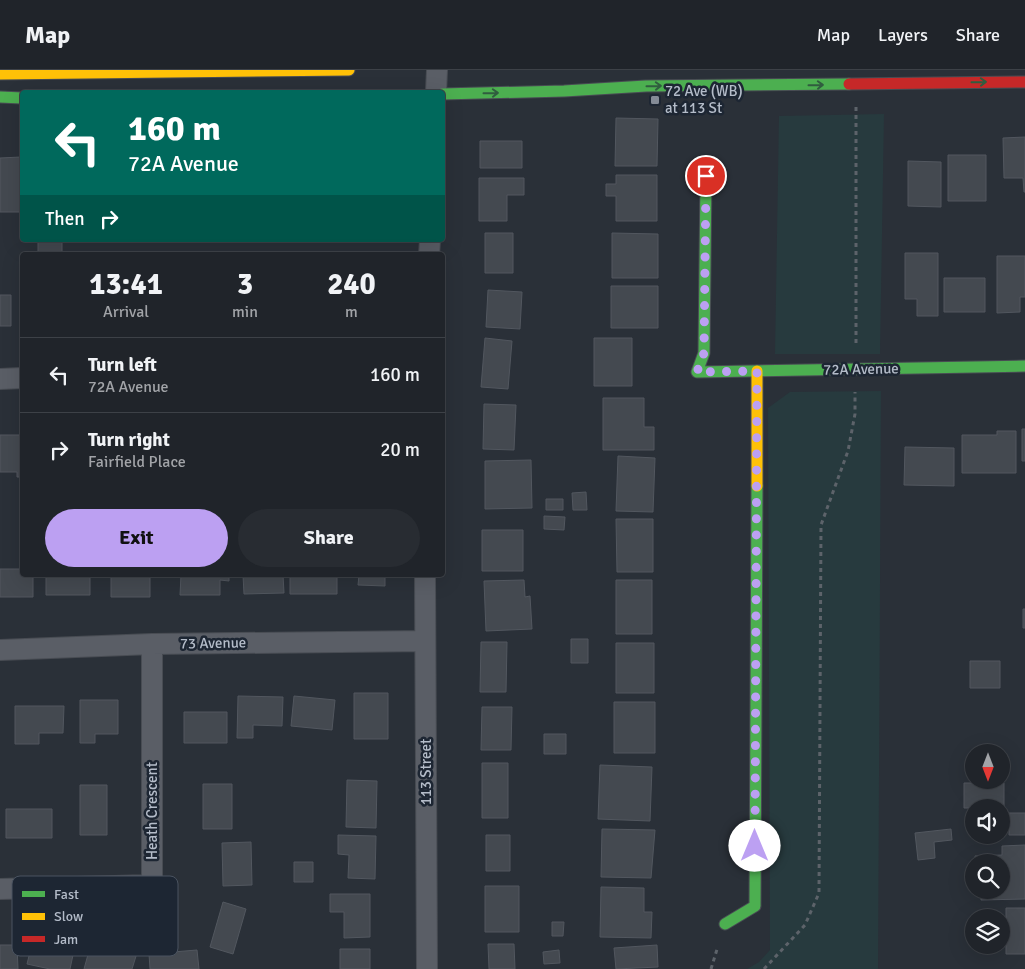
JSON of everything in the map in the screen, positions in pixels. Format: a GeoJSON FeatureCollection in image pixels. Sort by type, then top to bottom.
{"type":"FeatureCollection","features":[{"type":"Feature","properties":{"kind":"street"},"geometry":{"type":"LineString","coordinates":[[0,74],[349,70]]}},
{"type":"Feature","properties":{"kind":"street"},"geometry":{"type":"LineString","coordinates":[[436,90],[437,70]]}},
{"type":"Feature","properties":{"kind":"street"},"geometry":{"type":"LineString","coordinates":[[445,94],[564,91],[646,86],[1025,82]]}},
{"type":"Feature","properties":{"kind":"street"},"geometry":{"type":"LineString","coordinates":[[0,97],[20,98]]}},
{"type":"Feature","properties":{"kind":"street","name":"72A Avenue"},"geometry":{"type":"LineString","coordinates":[[706,176],[704,353],[697,372],[1025,366]]}},
{"type":"Feature","properties":{"kind":"street"},"geometry":{"type":"LineString","coordinates":[[725,924],[755,906],[757,371]]}},
{"type":"Feature","properties":{"kind":"street"},"geometry":{"type":"LineString","coordinates":[[0,379],[20,378]]}},
{"type":"Feature","properties":{"kind":"street","name":"113 Street"},"geometry":{"type":"LineString","coordinates":[[425,577],[427,969]]}},
{"type":"Feature","properties":{"kind":"street","name":"73 Avenue"},"geometry":{"type":"LineString","coordinates":[[0,650],[152,644],[425,641]]}},
{"type":"Feature","properties":{"kind":"street","name":"Heath Crescent"},"geometry":{"type":"LineString","coordinates":[[152,644],[152,876]]}},
{"type":"Feature","properties":{"kind":"path"},"geometry":{"type":"LineString","coordinates":[[856,105],[856,348]]}},
{"type":"Feature","properties":{"kind":"path"},"geometry":{"type":"LineString","coordinates":[[764,969],[805,925],[819,894],[821,525],[848,451],[855,414],[855,384]]}},
{"type":"Feature","properties":{"kind":"path"},"geometry":{"type":"LineString","coordinates":[[711,969],[715,956]]}},
{"type":"Feature","properties":{"kind":"green space"},"geometry":{"type":"Polygon","coordinates":[[[884,114],[880,354],[775,354],[779,116],[884,114]]]}},
{"type":"Feature","properties":{"kind":"green space"},"geometry":{"type":"Polygon","coordinates":[[[881,391],[878,969],[747,969],[759,962],[770,950],[768,408],[790,392],[881,391]]]}},
{"type":"Feature","properties":{"kind":"building"},"geometry":{"type":"Polygon","coordinates":[[[616,118],[658,119],[657,166],[615,166],[616,118]]]}},
{"type":"Feature","properties":{"kind":"building"},"geometry":{"type":"Polygon","coordinates":[[[1025,137],[1024,192],[1023,178],[1004,178],[1003,138],[1025,137]]]}},
{"type":"Feature","properties":{"kind":"building"},"geometry":{"type":"Polygon","coordinates":[[[480,141],[522,141],[522,168],[480,168],[480,141]]]}},
{"type":"Feature","properties":{"kind":"building"},"geometry":{"type":"Polygon","coordinates":[[[948,155],[986,155],[986,201],[948,201],[948,155]]]}},
{"type":"Feature","properties":{"kind":"building"},"geometry":{"type":"Polygon","coordinates":[[[20,157],[20,212],[0,212],[0,158],[20,157]]]}},
{"type":"Feature","properties":{"kind":"building"},"geometry":{"type":"Polygon","coordinates":[[[908,161],[941,162],[941,207],[908,206],[908,161]]]}},
{"type":"Feature","properties":{"kind":"building"},"geometry":{"type":"Polygon","coordinates":[[[616,175],[657,175],[657,221],[616,221],[616,196],[606,196],[606,184],[616,184],[616,175]]]}},
{"type":"Feature","properties":{"kind":"building"},"geometry":{"type":"Polygon","coordinates":[[[479,178],[524,178],[524,195],[507,195],[507,221],[479,221],[479,178]]]}},
{"type":"Feature","properties":{"kind":"building"},"geometry":{"type":"Polygon","coordinates":[[[485,233],[513,233],[513,273],[485,273],[485,233]]]}},
{"type":"Feature","properties":{"kind":"building"},"geometry":{"type":"Polygon","coordinates":[[[612,233],[658,234],[658,278],[612,278],[612,233]]]}},
{"type":"Feature","properties":{"kind":"building"},"geometry":{"type":"Polygon","coordinates":[[[38,242],[62,242],[62,252],[38,252],[38,242]]]}},
{"type":"Feature","properties":{"kind":"building"},"geometry":{"type":"Polygon","coordinates":[[[905,253],[938,253],[938,316],[917,316],[917,299],[905,299],[905,253]]]}},
{"type":"Feature","properties":{"kind":"building"},"geometry":{"type":"Polygon","coordinates":[[[997,256],[1025,256],[1025,297],[1020,297],[1020,312],[997,313],[997,256]]]}},
{"type":"Feature","properties":{"kind":"building"},"geometry":{"type":"Polygon","coordinates":[[[944,278],[985,278],[985,312],[944,312],[944,278]]]}},
{"type":"Feature","properties":{"kind":"building"},"geometry":{"type":"Polygon","coordinates":[[[611,286],[658,286],[658,328],[611,328],[611,286]]]}},
{"type":"Feature","properties":{"kind":"building"},"geometry":{"type":"Polygon","coordinates":[[[488,290],[522,292],[520,329],[486,327],[488,290]]]}},
{"type":"Feature","properties":{"kind":"building"},"geometry":{"type":"Polygon","coordinates":[[[0,295],[11,295],[11,326],[0,326],[0,295]]]}},
{"type":"Feature","properties":{"kind":"building"},"geometry":{"type":"Polygon","coordinates":[[[485,338],[512,341],[508,389],[481,387],[485,338]]]}},
{"type":"Feature","properties":{"kind":"building"},"geometry":{"type":"Polygon","coordinates":[[[594,338],[632,338],[632,386],[594,386],[594,338]]]}},
{"type":"Feature","properties":{"kind":"building"},"geometry":{"type":"Polygon","coordinates":[[[603,398],[644,398],[644,427],[654,427],[654,450],[603,450],[603,398]]]}},
{"type":"Feature","properties":{"kind":"building"},"geometry":{"type":"Polygon","coordinates":[[[484,404],[516,405],[514,450],[483,449],[484,404]]]}},
{"type":"Feature","properties":{"kind":"building"},"geometry":{"type":"Polygon","coordinates":[[[1022,429],[1025,429],[1025,461],[1022,461],[1022,429]]]}},
{"type":"Feature","properties":{"kind":"building"},"geometry":{"type":"Polygon","coordinates":[[[997,431],[1016,431],[1016,473],[962,473],[962,435],[997,435],[997,431]]]}},
{"type":"Feature","properties":{"kind":"building"},"geometry":{"type":"Polygon","coordinates":[[[0,435],[20,435],[20,477],[17,477],[17,472],[0,472],[0,435]]]}},
{"type":"Feature","properties":{"kind":"building"},"geometry":{"type":"Polygon","coordinates":[[[905,447],[954,448],[954,486],[904,485],[905,447]]]}},
{"type":"Feature","properties":{"kind":"building"},"geometry":{"type":"Polygon","coordinates":[[[618,456],[655,458],[653,512],[616,511],[618,456]]]}},
{"type":"Feature","properties":{"kind":"building"},"geometry":{"type":"Polygon","coordinates":[[[531,460],[532,508],[485,509],[485,461],[531,460]]]}},
{"type":"Feature","properties":{"kind":"building"},"geometry":{"type":"Polygon","coordinates":[[[586,492],[587,510],[573,510],[572,493],[586,492]]]}},
{"type":"Feature","properties":{"kind":"building"},"geometry":{"type":"Polygon","coordinates":[[[546,499],[563,499],[563,510],[546,510],[546,499]]]}},
{"type":"Feature","properties":{"kind":"building"},"geometry":{"type":"Polygon","coordinates":[[[544,516],[565,517],[564,530],[544,529],[544,516]]]}},
{"type":"Feature","properties":{"kind":"building"},"geometry":{"type":"Polygon","coordinates":[[[616,519],[653,519],[653,572],[617,572],[616,519]]]}},
{"type":"Feature","properties":{"kind":"building"},"geometry":{"type":"Polygon","coordinates":[[[482,530],[523,530],[523,571],[482,571],[482,530]]]}},
{"type":"Feature","properties":{"kind":"building"},"geometry":{"type":"Polygon","coordinates":[[[0,569],[20,569],[20,577],[33,577],[33,597],[0,597],[0,569]]]}},
{"type":"Feature","properties":{"kind":"building"},"geometry":{"type":"Polygon","coordinates":[[[46,577],[90,577],[90,595],[46,595],[46,577]]]}},
{"type":"Feature","properties":{"kind":"building"},"geometry":{"type":"Polygon","coordinates":[[[111,577],[150,577],[150,597],[111,597],[111,577]]]}},
{"type":"Feature","properties":{"kind":"building"},"geometry":{"type":"Polygon","coordinates":[[[181,577],[229,577],[229,581],[220,580],[220,595],[180,595],[181,577]]]}},
{"type":"Feature","properties":{"kind":"building"},"geometry":{"type":"Polygon","coordinates":[[[243,577],[283,577],[284,593],[244,594],[243,577]]]}},
{"type":"Feature","properties":{"kind":"building"},"geometry":{"type":"Polygon","coordinates":[[[290,577],[337,577],[337,594],[290,594],[290,577]]]}},
{"type":"Feature","properties":{"kind":"building"},"geometry":{"type":"Polygon","coordinates":[[[359,577],[385,577],[385,586],[358,585],[359,577]]]}},
{"type":"Feature","properties":{"kind":"building"},"geometry":{"type":"Polygon","coordinates":[[[524,580],[525,597],[530,596],[532,629],[486,631],[484,581],[524,580]]]}},
{"type":"Feature","properties":{"kind":"building"},"geometry":{"type":"Polygon","coordinates":[[[616,580],[652,580],[652,634],[616,634],[616,580]]]}},
{"type":"Feature","properties":{"kind":"building"},"geometry":{"type":"Polygon","coordinates":[[[1023,609],[1025,609],[1025,628],[1023,628],[1023,609]]]}},
{"type":"Feature","properties":{"kind":"building"},"geometry":{"type":"Polygon","coordinates":[[[571,639],[588,639],[588,663],[571,663],[571,639]]]}},
{"type":"Feature","properties":{"kind":"building"},"geometry":{"type":"Polygon","coordinates":[[[481,642],[507,642],[506,692],[480,692],[481,642]]]}},
{"type":"Feature","properties":{"kind":"building"},"geometry":{"type":"Polygon","coordinates":[[[616,643],[654,643],[654,693],[616,693],[616,643]]]}},
{"type":"Feature","properties":{"kind":"building"},"geometry":{"type":"Polygon","coordinates":[[[970,661],[1000,661],[1000,688],[970,688],[970,661]]]}},
{"type":"Feature","properties":{"kind":"building"},"geometry":{"type":"Polygon","coordinates":[[[354,693],[388,693],[388,739],[354,739],[354,693]]]}},
{"type":"Feature","properties":{"kind":"building"},"geometry":{"type":"Polygon","coordinates":[[[238,696],[283,697],[282,726],[253,725],[253,738],[237,738],[238,696]]]}},
{"type":"Feature","properties":{"kind":"building"},"geometry":{"type":"Polygon","coordinates":[[[294,696],[335,700],[332,730],[291,726],[294,696]]]}},
{"type":"Feature","properties":{"kind":"building"},"geometry":{"type":"Polygon","coordinates":[[[80,700],[118,700],[118,734],[95,734],[95,743],[80,743],[80,700]]]}},
{"type":"Feature","properties":{"kind":"building"},"geometry":{"type":"Polygon","coordinates":[[[614,702],[655,702],[655,753],[614,753],[614,702]]]}},
{"type":"Feature","properties":{"kind":"building"},"geometry":{"type":"Polygon","coordinates":[[[15,706],[64,706],[63,733],[39,733],[39,744],[15,744],[15,706]]]}},
{"type":"Feature","properties":{"kind":"building"},"geometry":{"type":"Polygon","coordinates":[[[482,707],[512,707],[511,750],[481,750],[482,707]]]}},
{"type":"Feature","properties":{"kind":"building"},"geometry":{"type":"Polygon","coordinates":[[[184,712],[227,712],[227,743],[184,743],[184,712]]]}},
{"type":"Feature","properties":{"kind":"building"},"geometry":{"type":"Polygon","coordinates":[[[544,734],[566,734],[566,754],[544,754],[544,734]]]}},
{"type":"Feature","properties":{"kind":"building"},"geometry":{"type":"Polygon","coordinates":[[[482,763],[508,763],[508,818],[482,818],[482,763]]]}},
{"type":"Feature","properties":{"kind":"building"},"geometry":{"type":"Polygon","coordinates":[[[600,765],[652,767],[650,821],[598,819],[600,765]]]}},
{"type":"Feature","properties":{"kind":"building"},"geometry":{"type":"Polygon","coordinates":[[[347,780],[377,781],[376,828],[346,827],[347,780]]]}},
{"type":"Feature","properties":{"kind":"building"},"geometry":{"type":"Polygon","coordinates":[[[964,783],[965,789],[1004,789],[1004,799],[965,799],[964,808],[964,783]]]}},
{"type":"Feature","properties":{"kind":"building"},"geometry":{"type":"Polygon","coordinates":[[[203,784],[232,784],[232,829],[203,829],[203,784]]]}},
{"type":"Feature","properties":{"kind":"building"},"geometry":{"type":"Polygon","coordinates":[[[80,785],[107,785],[107,835],[80,835],[80,785]]]}},
{"type":"Feature","properties":{"kind":"building"},"geometry":{"type":"Polygon","coordinates":[[[6,809],[52,809],[52,838],[6,838],[6,809]]]}},
{"type":"Feature","properties":{"kind":"building"},"geometry":{"type":"Polygon","coordinates":[[[1010,813],[1025,813],[1025,835],[1010,835],[1010,813]]]}},
{"type":"Feature","properties":{"kind":"building"},"geometry":{"type":"Polygon","coordinates":[[[602,829],[655,830],[651,878],[601,877],[602,829]]]}},
{"type":"Feature","properties":{"kind":"building"},"geometry":{"type":"Polygon","coordinates":[[[951,829],[952,840],[934,842],[935,858],[918,860],[915,833],[951,829]]]}},
{"type":"Feature","properties":{"kind":"building"},"geometry":{"type":"Polygon","coordinates":[[[338,835],[376,836],[375,879],[348,878],[349,855],[338,854],[338,835]]]}},
{"type":"Feature","properties":{"kind":"building"},"geometry":{"type":"Polygon","coordinates":[[[486,835],[510,835],[510,871],[486,871],[486,835]]]}},
{"type":"Feature","properties":{"kind":"building"},"geometry":{"type":"Polygon","coordinates":[[[251,842],[252,885],[223,886],[222,843],[251,842]]]}},
{"type":"Feature","properties":{"kind":"building"},"geometry":{"type":"Polygon","coordinates":[[[1025,845],[1025,899],[981,900],[1010,899],[1010,854],[1002,854],[1002,846],[1025,845]]]}},
{"type":"Feature","properties":{"kind":"building"},"geometry":{"type":"Polygon","coordinates":[[[294,862],[313,862],[313,882],[294,882],[294,862]]]}},
{"type":"Feature","properties":{"kind":"building"},"geometry":{"type":"Polygon","coordinates":[[[485,886],[519,886],[519,932],[485,932],[485,886]]]}},
{"type":"Feature","properties":{"kind":"building"},"geometry":{"type":"Polygon","coordinates":[[[601,887],[644,888],[644,912],[652,912],[651,938],[600,937],[601,887]]]}},
{"type":"Feature","properties":{"kind":"building"},"geometry":{"type":"Polygon","coordinates":[[[330,894],[370,894],[370,937],[344,938],[344,912],[330,912],[330,894]]]}},
{"type":"Feature","properties":{"kind":"building"},"geometry":{"type":"Polygon","coordinates":[[[223,902],[246,909],[233,954],[210,947],[223,902]]]}},
{"type":"Feature","properties":{"kind":"building"},"geometry":{"type":"Polygon","coordinates":[[[1025,908],[1025,954],[1010,954],[1010,909],[1006,909],[1025,908]]]}},
{"type":"Feature","properties":{"kind":"building"},"geometry":{"type":"Polygon","coordinates":[[[552,922],[564,922],[563,936],[552,936],[552,922]]]}},
{"type":"Feature","properties":{"kind":"building"},"geometry":{"type":"Polygon","coordinates":[[[488,944],[514,944],[515,969],[489,969],[488,944]]]}},
{"type":"Feature","properties":{"kind":"building"},"geometry":{"type":"Polygon","coordinates":[[[0,945],[12,945],[12,956],[17,956],[18,969],[0,969],[0,945]]]}},
{"type":"Feature","properties":{"kind":"building"},"geometry":{"type":"Polygon","coordinates":[[[657,945],[658,967],[616,969],[614,948],[657,945]]]}},
{"type":"Feature","properties":{"kind":"building"},"geometry":{"type":"Polygon","coordinates":[[[340,949],[370,949],[370,969],[340,969],[340,949]]]}},
{"type":"Feature","properties":{"kind":"building"},"geometry":{"type":"Polygon","coordinates":[[[197,950],[199,969],[150,969],[149,956],[178,956],[178,952],[197,950]]]}},
{"type":"Feature","properties":{"kind":"building"},"geometry":{"type":"Polygon","coordinates":[[[559,950],[560,963],[544,964],[543,952],[559,950]]]}},
{"type":"Feature","properties":{"kind":"building"},"geometry":{"type":"Polygon","coordinates":[[[29,956],[73,956],[70,969],[50,969],[27,964],[29,956]]]}},
{"type":"Feature","properties":{"kind":"building"},"geometry":{"type":"Polygon","coordinates":[[[88,956],[136,956],[132,969],[84,969],[88,956]]]}},
{"type":"Feature","properties":{"kind":"traffic: fast"},"geometry":{"type":"LineString","coordinates":[[445,94],[564,91],[646,86],[849,84]]}},
{"type":"Feature","properties":{"kind":"traffic: fast"},"geometry":{"type":"LineString","coordinates":[[0,97],[20,98]]}},
{"type":"Feature","properties":{"kind":"traffic: fast"},"geometry":{"type":"LineString","coordinates":[[706,176],[704,353],[697,372],[1025,366]]}},
{"type":"Feature","properties":{"kind":"traffic: fast"},"geometry":{"type":"LineString","coordinates":[[725,924],[755,906],[757,486]]}},
{"type":"Feature","properties":{"kind":"traffic: slow"},"geometry":{"type":"LineString","coordinates":[[0,74],[349,70]]}},
{"type":"Feature","properties":{"kind":"traffic: slow"},"geometry":{"type":"LineString","coordinates":[[757,371],[757,486]]}},
{"type":"Feature","properties":{"kind":"traffic: jam"},"geometry":{"type":"LineString","coordinates":[[849,84],[1025,82]]}},
{"type":"Feature","properties":{"kind":"place","name":"72 Ave (WB) at 113 St"},"geometry":{"type":"Point","coordinates":[655,100]}},
{"type":"Feature","properties":{"kind":"route"},"geometry":{"type":"LineString","coordinates":[[706,176],[704,353],[697,372],[757,371],[755,846]]}}]}
